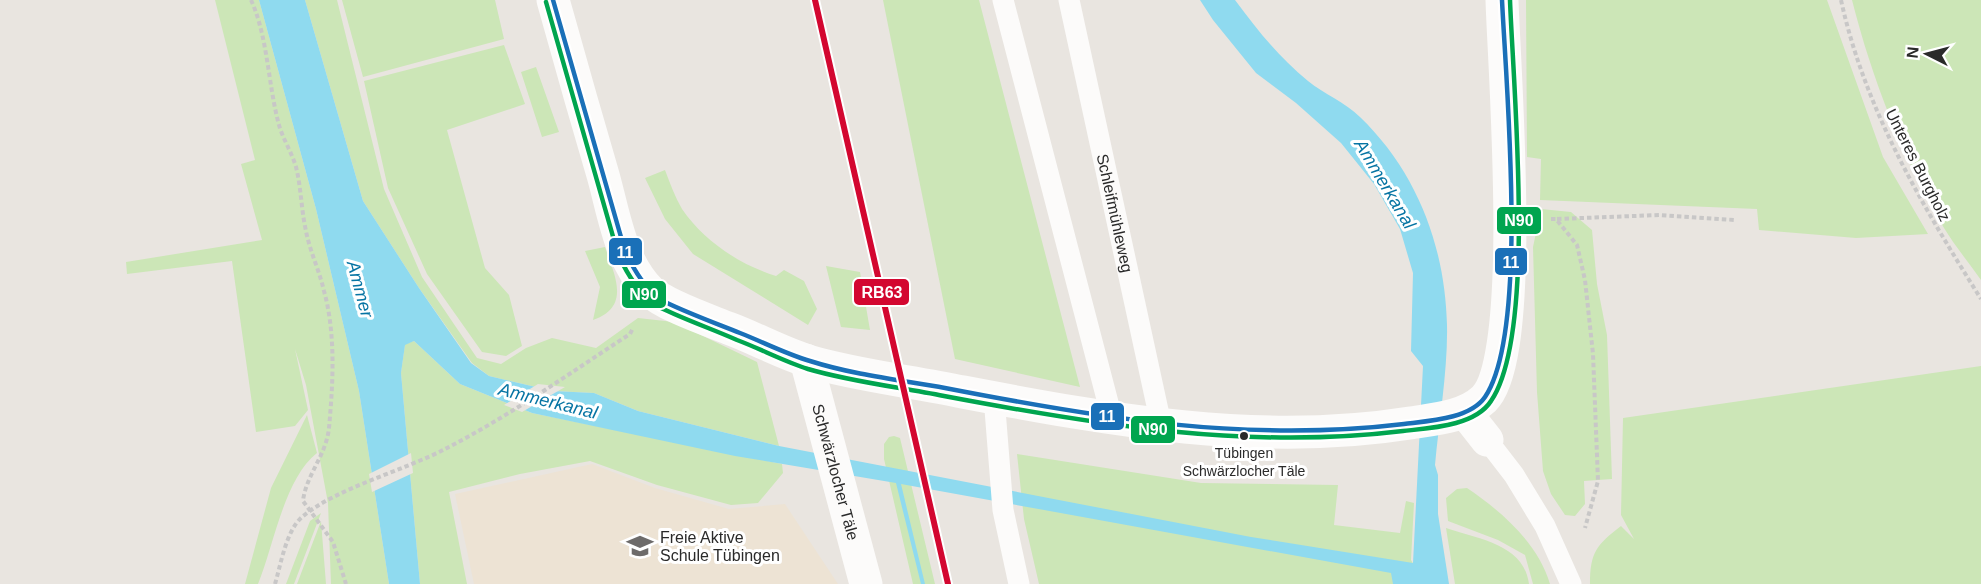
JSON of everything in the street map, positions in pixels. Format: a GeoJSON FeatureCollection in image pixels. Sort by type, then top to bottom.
{"type":"FeatureCollection","features":[{"type":"Feature","properties":{"kind":"street"},"geometry":{"type":"LineString","coordinates":[[553,0],[626,256],[651,292],[687,311],[806,360],[871,377],[1112,418],[1250,432],[1305,433],[1400,424],[1465,412],[1487,397],[1496,373],[1509,284],[1510,167],[1502,0]]}},
{"type":"Feature","properties":{"kind":"street","name":"Schwärzlocher Täle"},"geometry":{"type":"LineString","coordinates":[[806,360],[866,584]]}},
{"type":"Feature","properties":{"kind":"street"},"geometry":{"type":"LineString","coordinates":[[1465,412],[1487,440]]}},
{"type":"Feature","properties":{"kind":"lane"},"geometry":{"type":"LineString","coordinates":[[1003,0],[1112,418]]}},
{"type":"Feature","properties":{"kind":"lane","name":"Schleifmühleweg"},"geometry":{"type":"LineString","coordinates":[[1069,0],[1161,424]]}},
{"type":"Feature","properties":{"kind":"lane"},"geometry":{"type":"LineString","coordinates":[[994,398],[1003,510],[1019,584]]}},
{"type":"Feature","properties":{"kind":"lane"},"geometry":{"type":"LineString","coordinates":[[1487,440],[1514,475],[1545,526],[1571,584]]}},
{"type":"Feature","properties":{"kind":"path"},"geometry":{"type":"LineString","coordinates":[[250,0],[260,31],[280,127],[295,165],[302,194],[304,223],[313,261],[324,291],[330,326],[328,431],[323,456],[304,494],[303,501],[333,542],[346,584]]}},
{"type":"Feature","properties":{"kind":"path","name":"Unteres Burgholz"},"geometry":{"type":"LineString","coordinates":[[1841,0],[1847,29],[1884,132],[1928,215],[1981,299]]}},
{"type":"Feature","properties":{"kind":"path"},"geometry":{"type":"LineString","coordinates":[[1556,219],[1659,215],[1735,220]]}},
{"type":"Feature","properties":{"kind":"path"},"geometry":{"type":"LineString","coordinates":[[1577,245],[1585,280],[1593,354],[1598,481]]}},
{"type":"Feature","properties":{"kind":"path"},"geometry":{"type":"LineString","coordinates":[[275,584],[293,529],[301,517],[330,500],[447,448],[561,379],[630,334],[651,292]]}},
{"type":"Feature","properties":{"kind":"shaded area","name":"Freie Aktive Schule Tübingen"},"geometry":{"type":"Polygon","coordinates":[[[592,464],[655,488],[729,509],[785,504],[838,584],[474,584],[455,494],[592,464]]]}},
{"type":"Feature","properties":{"kind":"green space"},"geometry":{"type":"Polygon","coordinates":[[[215,0],[259,0],[316,209],[359,391],[389,584],[331,584],[328,503],[306,385],[295,349],[308,410],[295,426],[256,432],[232,261],[127,274],[126,262],[262,240],[241,164],[255,160],[215,0]]]}},
{"type":"Feature","properties":{"kind":"green space"},"geometry":{"type":"Polygon","coordinates":[[[305,0],[337,0],[384,189],[422,277],[477,358],[501,364],[526,348],[552,338],[596,348],[638,318],[674,322],[757,362],[779,446],[638,411],[594,393],[553,391],[489,376],[472,363],[419,288],[363,201],[305,0]]]}},
{"type":"Feature","properties":{"kind":"green space"},"geometry":{"type":"Polygon","coordinates":[[[342,0],[495,0],[504,39],[363,77],[342,0]]]}},
{"type":"Feature","properties":{"kind":"green space"},"geometry":{"type":"Polygon","coordinates":[[[883,0],[979,0],[1080,387],[955,359],[883,0]]]}},
{"type":"Feature","properties":{"kind":"green space"},"geometry":{"type":"Polygon","coordinates":[[[1526,0],[1827,0],[1883,157],[1928,234],[1856,238],[1759,230],[1757,209],[1540,200],[1541,159],[1527,157],[1526,0]]]}},
{"type":"Feature","properties":{"kind":"green space"},"geometry":{"type":"Polygon","coordinates":[[[1852,0],[1981,0],[1981,280],[1944,228],[1902,146],[1869,59],[1852,0]]]}},
{"type":"Feature","properties":{"kind":"green space"},"geometry":{"type":"Polygon","coordinates":[[[504,45],[525,104],[447,130],[485,268],[509,295],[522,346],[506,356],[482,352],[427,274],[388,188],[364,81],[504,45]]]}},
{"type":"Feature","properties":{"kind":"green space"},"geometry":{"type":"Polygon","coordinates":[[[536,67],[559,132],[542,137],[521,72],[536,67]]]}},
{"type":"Feature","properties":{"kind":"green space"},"geometry":{"type":"Polygon","coordinates":[[[665,170],[682,209],[712,241],[749,265],[776,276],[784,270],[804,281],[817,309],[808,325],[693,254],[665,219],[645,178],[665,170]]]}},
{"type":"Feature","properties":{"kind":"green space"},"geometry":{"type":"Polygon","coordinates":[[[1541,209],[1571,212],[1592,230],[1597,284],[1607,335],[1612,479],[1584,481],[1585,504],[1575,516],[1565,515],[1551,494],[1543,471],[1537,392],[1533,247],[1541,209]]]}},
{"type":"Feature","properties":{"kind":"green space"},"geometry":{"type":"Polygon","coordinates":[[[605,247],[615,279],[616,298],[613,307],[593,320],[600,287],[585,251],[605,247]]]}},
{"type":"Feature","properties":{"kind":"green space"},"geometry":{"type":"Polygon","coordinates":[[[826,266],[860,272],[870,330],[841,327],[826,266]]]}},
{"type":"Feature","properties":{"kind":"green space"},"geometry":{"type":"Polygon","coordinates":[[[414,341],[460,384],[532,413],[782,464],[783,473],[758,503],[731,505],[657,485],[590,461],[520,474],[449,492],[467,584],[420,584],[401,373],[405,344],[414,341]]]}},
{"type":"Feature","properties":{"kind":"green space"},"geometry":{"type":"Polygon","coordinates":[[[1981,366],[1981,584],[1590,584],[1593,557],[1600,545],[1621,526],[1634,539],[1621,515],[1623,418],[1981,366]]]}},
{"type":"Feature","properties":{"kind":"green space"},"geometry":{"type":"Polygon","coordinates":[[[307,415],[317,453],[306,464],[288,496],[258,584],[245,584],[271,488],[307,415]]]}},
{"type":"Feature","properties":{"kind":"green space"},"geometry":{"type":"Polygon","coordinates":[[[889,437],[900,438],[935,584],[913,584],[884,459],[884,444],[889,437]]]}},
{"type":"Feature","properties":{"kind":"green space"},"geometry":{"type":"Polygon","coordinates":[[[1017,454],[1201,483],[1338,485],[1334,525],[1400,533],[1406,501],[1414,503],[1411,560],[1425,584],[1039,584],[1024,519],[1017,454]]]}},
{"type":"Feature","properties":{"kind":"green space"},"geometry":{"type":"Polygon","coordinates":[[[1467,488],[1517,529],[1537,555],[1550,584],[1533,584],[1525,555],[1498,540],[1448,521],[1446,498],[1457,489],[1467,488]]]}},
{"type":"Feature","properties":{"kind":"green space"},"geometry":{"type":"Polygon","coordinates":[[[321,513],[294,584],[286,584],[310,521],[321,513]]]}},
{"type":"Feature","properties":{"kind":"green space"},"geometry":{"type":"Polygon","coordinates":[[[321,521],[326,584],[297,584],[321,521]]]}},
{"type":"Feature","properties":{"kind":"green space"},"geometry":{"type":"Polygon","coordinates":[[[1446,528],[1485,540],[1509,552],[1525,571],[1529,584],[1455,584],[1446,528]]]}},
{"type":"Feature","properties":{"kind":"water"},"geometry":{"type":"Polygon","coordinates":[[[259,0],[305,0],[363,201],[471,363],[489,376],[553,391],[594,393],[638,411],[779,446],[1251,537],[1413,563],[1423,366],[1411,351],[1413,273],[1400,229],[1374,184],[1341,143],[1296,103],[1256,73],[1213,20],[1200,0],[1235,0],[1260,33],[1297,72],[1354,112],[1380,138],[1412,186],[1434,239],[1441,267],[1447,325],[1445,377],[1435,465],[1438,475],[1438,514],[1449,584],[1393,584],[1391,573],[901,484],[925,584],[921,584],[896,483],[735,456],[532,413],[460,384],[414,341],[405,345],[401,373],[420,584],[389,584],[359,391],[316,209],[259,0]]]}},
{"type":"Feature","properties":{"kind":"pier"},"geometry":{"type":"Polygon","coordinates":[[[538,384],[565,387],[522,412],[504,405],[538,384]]]}},
{"type":"Feature","properties":{"kind":"pier"},"geometry":{"type":"Polygon","coordinates":[[[411,453],[413,473],[372,492],[369,474],[411,453]]]}},
{"type":"Feature","properties":{"kind":"transit line","name":"11"},"geometry":{"type":"LineString","coordinates":[[553,0],[625,251],[641,280],[665,302],[792,355],[860,374],[1116,418],[1230,429],[1287,431],[1345,429],[1448,418],[1469,410],[1485,397],[1499,365],[1507,320],[1511,265],[1510,146],[1502,0]]}},
{"type":"Feature","properties":{"kind":"transit line","name":"RB63"},"geometry":{"type":"LineString","coordinates":[[815,0],[948,584]]}},
{"type":"Feature","properties":{"kind":"transit line","name":"N90"},"geometry":{"type":"LineString","coordinates":[[546,2],[618,254],[635,284],[661,308],[808,369],[841,377],[1001,407],[1116,425],[1173,432],[1287,438],[1345,436],[1438,427],[1474,416],[1491,401],[1505,368],[1514,322],[1518,268],[1519,208],[1510,0]]}},
{"type":"Feature","properties":{"kind":"place","name":"Tübingen Schwärzlocher Täle"},"geometry":{"type":"Point","coordinates":[1244,436]}},
{"type":"Feature","properties":{"kind":"place","name":"Freie Aktive Schule Tübingen"},"geometry":{"type":"Point","coordinates":[640,546]}},
{"type":"Feature","properties":{"kind":"water label","name":"Ammerkanal"},"geometry":{"type":"Point","coordinates":[1385,184]}},
{"type":"Feature","properties":{"kind":"water label","name":"Ammer"},"geometry":{"type":"Point","coordinates":[360,289]}},
{"type":"Feature","properties":{"kind":"water label","name":"Ammerkanal"},"geometry":{"type":"Point","coordinates":[548,401]}}]}
